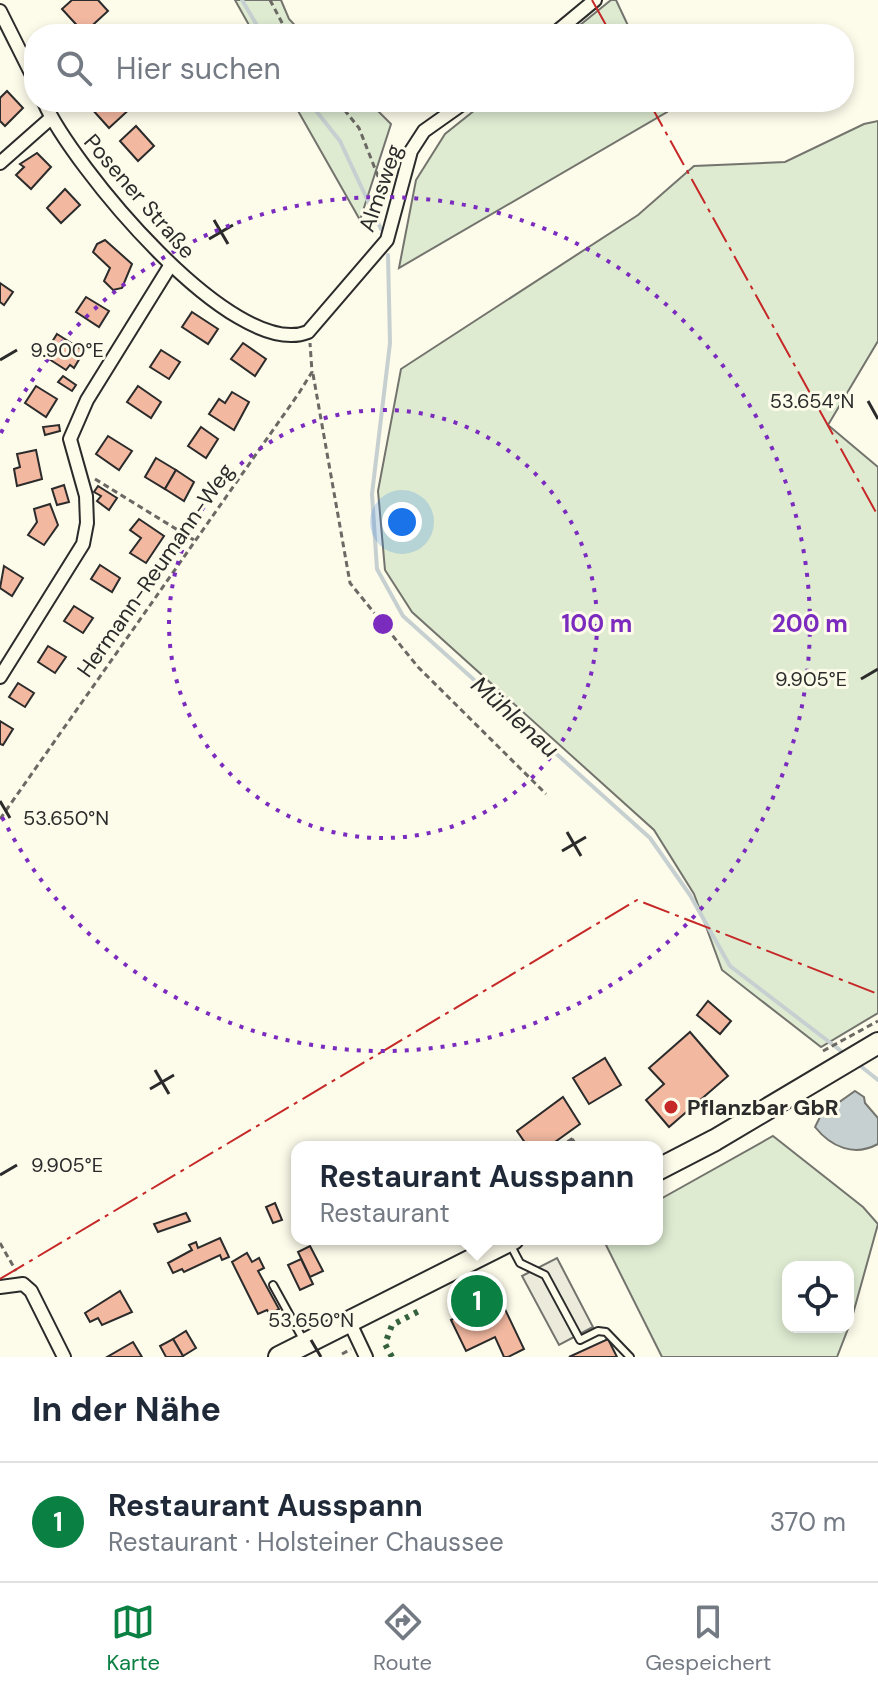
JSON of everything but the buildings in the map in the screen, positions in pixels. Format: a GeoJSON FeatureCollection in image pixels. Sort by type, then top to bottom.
{"type":"FeatureCollection","features":[{"type":"Feature","properties":{"kind":"main road"},"geometry":{"type":"LineString","coordinates":[[663,1167],[874,1045]]}},
{"type":"Feature","properties":{"kind":"main road"},"geometry":{"type":"LineString","coordinates":[[279,1357],[501,1245]]}},
{"type":"Feature","properties":{"kind":"street"},"geometry":{"type":"LineString","coordinates":[[566,24],[595,0]]}},
{"type":"Feature","properties":{"kind":"street"},"geometry":{"type":"LineString","coordinates":[[0,11],[24,59]]}},
{"type":"Feature","properties":{"kind":"street","name":"Posener Straße"},"geometry":{"type":"LineString","coordinates":[[48,112],[79,160],[170,266],[224,307],[259,326],[295,337],[308,332]]}},
{"type":"Feature","properties":{"kind":"street","name":"Almsweg"},"geometry":{"type":"LineString","coordinates":[[308,332],[387,240],[411,151],[424,131],[451,112]]}},
{"type":"Feature","properties":{"kind":"street"},"geometry":{"type":"LineString","coordinates":[[0,163],[51,118]]}},
{"type":"Feature","properties":{"kind":"street"},"geometry":{"type":"LineString","coordinates":[[0,677],[83,544],[87,523],[86,496],[70,439],[87,400],[170,266]]}},
{"type":"Feature","properties":{"kind":"street"},"geometry":{"type":"LineString","coordinates":[[0,1287],[23,1284],[31,1291],[64,1357]]}},
{"type":"Feature","properties":{"kind":"street"},"geometry":{"type":"LineString","coordinates":[[349,1321],[366,1357]]}},
{"type":"Feature","properties":{"kind":"lane"},"geometry":{"type":"LineString","coordinates":[[513,1245],[520,1263],[545,1275],[580,1340],[598,1331],[606,1332],[630,1357]]}},
{"type":"Feature","properties":{"kind":"lane"},"geometry":{"type":"LineString","coordinates":[[273,1285],[305,1343]]}},
{"type":"Feature","properties":{"kind":"path"},"geometry":{"type":"LineString","coordinates":[[270,0],[283,24]]}},
{"type":"Feature","properties":{"kind":"path"},"geometry":{"type":"LineString","coordinates":[[346,112],[359,128],[395,218]]}},
{"type":"Feature","properties":{"kind":"path"},"geometry":{"type":"LineString","coordinates":[[308,332],[312,372],[350,583],[418,667],[546,794]]}},
{"type":"Feature","properties":{"kind":"path","name":"Hermann-Reumann-Weg"},"geometry":{"type":"LineString","coordinates":[[0,819],[312,372]]}},
{"type":"Feature","properties":{"kind":"path"},"geometry":{"type":"LineString","coordinates":[[77,471],[92,476],[196,541]]}},
{"type":"Feature","properties":{"kind":"path"},"geometry":{"type":"LineString","coordinates":[[823,1051],[878,1021]]}},
{"type":"Feature","properties":{"kind":"path"},"geometry":{"type":"LineString","coordinates":[[0,1243],[23,1284]]}},
{"type":"Feature","properties":{"kind":"green space"},"geometry":{"type":"Polygon","coordinates":[[[235,0],[281,0],[294,24],[248,24],[235,0]]]}},
{"type":"Feature","properties":{"kind":"green space"},"geometry":{"type":"Polygon","coordinates":[[[611,0],[616,0],[627,24],[581,24],[611,0]]]}},
{"type":"Feature","properties":{"kind":"green space"},"geometry":{"type":"Polygon","coordinates":[[[299,112],[379,112],[391,124],[360,220],[299,112]]]}},
{"type":"Feature","properties":{"kind":"green space"},"geometry":{"type":"Polygon","coordinates":[[[472,112],[667,112],[399,268],[416,180],[445,134],[472,112]]]}},
{"type":"Feature","properties":{"kind":"green space"},"geometry":{"type":"Polygon","coordinates":[[[878,121],[878,341],[828,425],[878,467],[878,1013],[821,1047],[722,970],[694,894],[654,830],[412,612],[385,570],[378,491],[401,369],[638,215],[694,166],[785,162],[864,124],[878,121]]]}},
{"type":"Feature","properties":{"kind":"green space"},"geometry":{"type":"Polygon","coordinates":[[[773,1136],[863,1207],[878,1224],[854,1310],[854,1261],[782,1261],[782,1333],[846,1333],[837,1357],[662,1357],[606,1245],[663,1245],[663,1198],[773,1136]]]}},
{"type":"Feature","properties":{"kind":"shaded area"},"geometry":{"type":"Polygon","coordinates":[[[855,1091],[864,1097],[865,1103],[878,1118],[878,1144],[860,1150],[836,1145],[815,1127],[821,1115],[855,1091]]]}},
{"type":"Feature","properties":{"kind":"shaded area"},"geometry":{"type":"Polygon","coordinates":[[[557,1258],[593,1327],[559,1345],[522,1276],[557,1258]]]}},
{"type":"Feature","properties":{"kind":"waterway","name":"Mühlenau"},"geometry":{"type":"LineString","coordinates":[[242,0],[256,24]]}},
{"type":"Feature","properties":{"kind":"waterway","name":"Mühlenau"},"geometry":{"type":"LineString","coordinates":[[317,112],[340,141],[381,229]]}},
{"type":"Feature","properties":{"kind":"waterway","name":"Mühlenau"},"geometry":{"type":"LineString","coordinates":[[388,255],[390,343],[372,494],[377,569],[403,616],[650,838],[690,895],[730,966],[845,1054]]}},
{"type":"Feature","properties":{"kind":"waterway","name":"Mühlenau"},"geometry":{"type":"LineString","coordinates":[[858,1064],[878,1080]]}},
{"type":"Feature","properties":{"kind":"hedge"},"geometry":{"type":"LineString","coordinates":[[392,1357],[385,1344],[392,1325],[423,1309]]}},
{"type":"Feature","properties":{"kind":"power"},"geometry":{"type":"LineString","coordinates":[[592,0],[605,24]]}},
{"type":"Feature","properties":{"kind":"power"},"geometry":{"type":"LineString","coordinates":[[655,112],[878,516]]}},
{"type":"Feature","properties":{"kind":"power"},"geometry":{"type":"LineString","coordinates":[[0,1279],[637,900],[878,994]]}},
{"type":"Feature","properties":{"kind":"place","name":"Pflanzbar GbR"},"geometry":{"type":"Point","coordinates":[671,1107]}},
{"type":"Feature","properties":{"kind":"place","name":"Restaurant Ausspann"},"geometry":{"type":"Point","coordinates":[477,1301]}}]}
